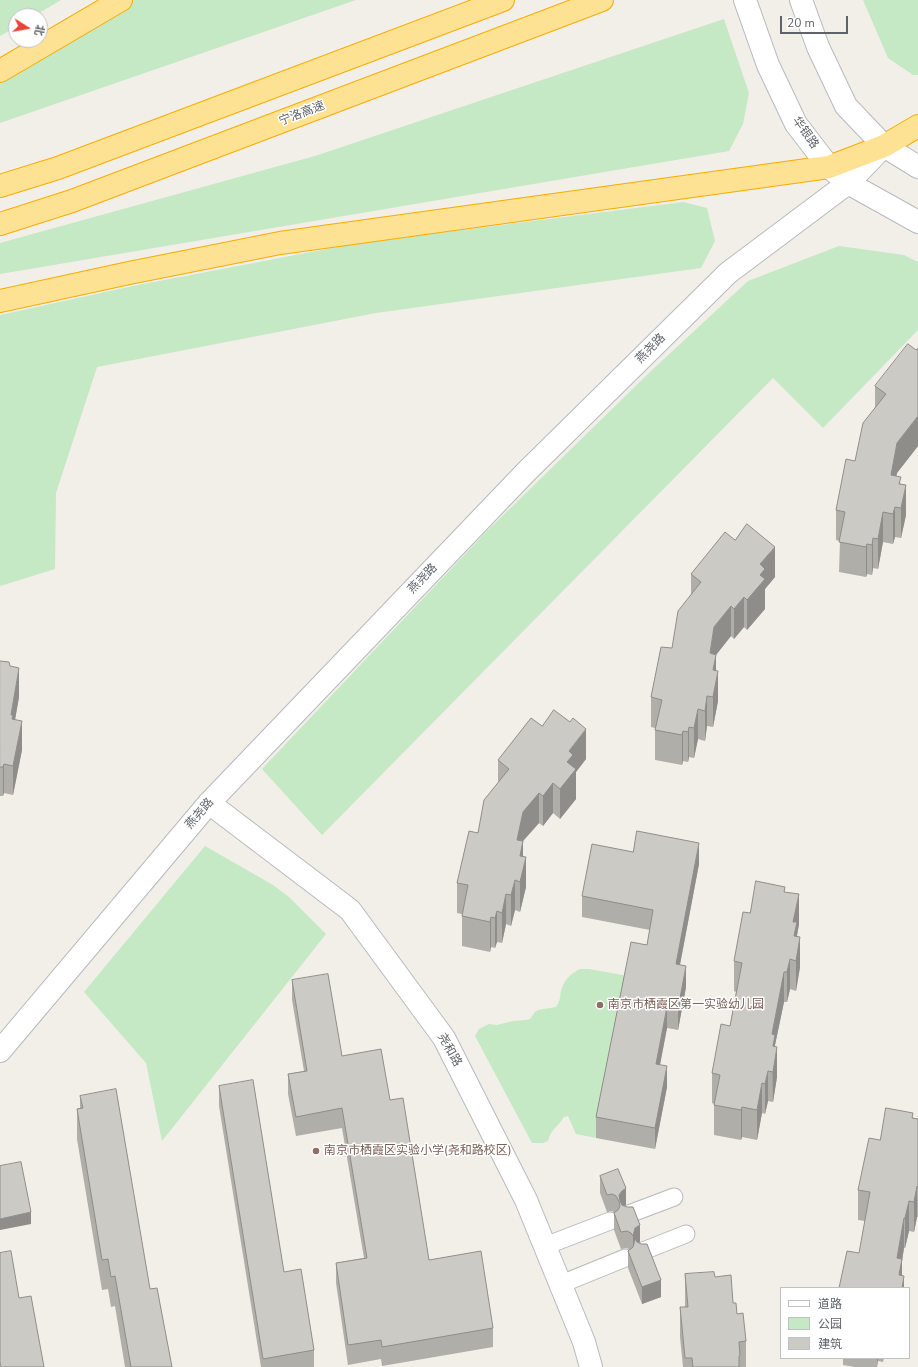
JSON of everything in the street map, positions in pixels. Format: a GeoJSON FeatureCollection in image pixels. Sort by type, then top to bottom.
{"type":"FeatureCollection","features":[{"type":"Feature","properties":{"kind":"highway"},"geometry":{"type":"LineString","coordinates":[[0,71],[121,0]]}},
{"type":"Feature","properties":{"kind":"highway"},"geometry":{"type":"LineString","coordinates":[[0,186],[58,168],[503,0]]}},
{"type":"Feature","properties":{"kind":"highway","name":"宁洛高速"},"geometry":{"type":"LineString","coordinates":[[0,224],[72,201],[602,0]]}},
{"type":"Feature","properties":{"kind":"highway"},"geometry":{"type":"LineString","coordinates":[[0,301],[129,273],[280,243],[829,167],[884,146],[918,126]]}},
{"type":"Feature","properties":{"kind":"main road","name":"华银路"},"geometry":{"type":"LineString","coordinates":[[745,0],[768,65],[796,124],[829,167],[848,184],[918,222]]}},
{"type":"Feature","properties":{"kind":"main road"},"geometry":{"type":"LineString","coordinates":[[801,0],[818,47],[846,106],[884,146],[918,167]]}},
{"type":"Feature","properties":{"kind":"main road","name":"燕尧路"},"geometry":{"type":"LineString","coordinates":[[0,1051],[209,803],[526,472],[728,273],[848,184],[884,146]]}},
{"type":"Feature","properties":{"kind":"main road","name":"尧和路"},"geometry":{"type":"LineString","coordinates":[[209,803],[350,910],[444,1038],[526,1200],[584,1342],[591,1367]]}},
{"type":"Feature","properties":{"kind":"street"},"geometry":{"type":"LineString","coordinates":[[629,1214],[674,1197]]}},
{"type":"Feature","properties":{"kind":"street"},"geometry":{"type":"LineString","coordinates":[[545,1246],[610,1221]]}},
{"type":"Feature","properties":{"kind":"street"},"geometry":{"type":"LineString","coordinates":[[643,1251],[686,1234]]}},
{"type":"Feature","properties":{"kind":"street"},"geometry":{"type":"LineString","coordinates":[[561,1284],[625,1258]]}},
{"type":"Feature","properties":{"kind":"green space"},"geometry":{"type":"Polygon","coordinates":[[[0,0],[61,0],[48,8],[8,8],[8,32],[0,36],[0,0]]]}},
{"type":"Feature","properties":{"kind":"green space"},"geometry":{"type":"Polygon","coordinates":[[[134,0],[356,0],[0,123],[0,76],[134,0]]]}},
{"type":"Feature","properties":{"kind":"green space"},"geometry":{"type":"Polygon","coordinates":[[[863,0],[918,0],[918,75],[913,75],[888,58],[863,0]]]}},
{"type":"Feature","properties":{"kind":"green space"},"geometry":{"type":"Polygon","coordinates":[[[724,19],[749,93],[743,124],[729,151],[0,274],[0,243],[315,156],[724,19]]]}},
{"type":"Feature","properties":{"kind":"green space"},"geometry":{"type":"Polygon","coordinates":[[[683,202],[707,208],[715,241],[701,268],[376,313],[97,367],[56,493],[55,569],[0,586],[0,315],[133,286],[353,244],[683,202]]]}},
{"type":"Feature","properties":{"kind":"green space"},"geometry":{"type":"Polygon","coordinates":[[[839,246],[904,255],[918,262],[918,330],[823,428],[773,378],[322,835],[262,769],[486,532],[650,372],[748,281],[839,246]]]}},
{"type":"Feature","properties":{"kind":"green space"},"geometry":{"type":"Polygon","coordinates":[[[205,846],[273,885],[289,897],[326,934],[162,1141],[146,1063],[84,992],[205,846]]]}},
{"type":"Feature","properties":{"kind":"green space"},"geometry":{"type":"Polygon","coordinates":[[[580,969],[589,969],[628,976],[596,1138],[576,1134],[568,1116],[564,1117],[559,1123],[549,1137],[548,1141],[543,1143],[532,1143],[475,1036],[479,1029],[489,1024],[497,1025],[530,1019],[538,1010],[556,1007],[562,987],[570,975],[580,969]]]}},
{"type":"Feature","properties":{"kind":"building"},"geometry":{"type":"Polygon","coordinates":[[[908,344],[916,350],[918,348],[918,416],[897,443],[891,475],[901,477],[899,484],[906,485],[901,508],[895,507],[893,514],[883,512],[878,539],[873,538],[872,545],[867,544],[866,547],[839,542],[845,512],[836,510],[846,459],[855,461],[863,423],[886,394],[875,386],[908,344]]]}},
{"type":"Feature","properties":{"kind":"building"},"geometry":{"type":"Polygon","coordinates":[[[747,524],[775,547],[760,564],[765,569],[760,575],[765,579],[747,600],[744,597],[734,609],[731,606],[714,627],[710,653],[716,655],[713,670],[718,671],[713,697],[707,696],[705,711],[698,709],[694,728],[689,727],[688,732],[683,731],[682,735],[655,730],[662,700],[651,697],[661,647],[672,648],[678,611],[701,582],[691,574],[725,532],[735,540],[747,524]]]}},
{"type":"Feature","properties":{"kind":"building"},"geometry":{"type":"Polygon","coordinates":[[[0,661],[9,662],[10,666],[19,668],[11,715],[13,715],[12,719],[22,721],[13,766],[4,764],[3,767],[0,767],[0,661]]]}},
{"type":"Feature","properties":{"kind":"building"},"geometry":{"type":"Polygon","coordinates":[[[554,710],[570,722],[573,718],[586,729],[569,751],[573,755],[567,762],[576,769],[560,789],[553,783],[543,796],[539,793],[523,812],[517,840],[523,841],[520,856],[526,857],[520,882],[515,880],[511,895],[506,894],[502,913],[497,911],[495,918],[491,917],[490,922],[462,916],[468,885],[457,883],[469,831],[478,833],[484,800],[509,769],[498,760],[531,718],[542,726],[554,710]]]}},
{"type":"Feature","properties":{"kind":"building"},"geometry":{"type":"Polygon","coordinates":[[[637,831],[699,843],[676,964],[686,966],[678,1009],[667,1007],[656,1064],[667,1066],[655,1128],[596,1117],[631,942],[647,945],[653,910],[582,896],[592,844],[633,852],[637,831]]]}},
{"type":"Feature","properties":{"kind":"building"},"geometry":{"type":"Polygon","coordinates":[[[756,881],[785,887],[784,892],[799,894],[793,922],[797,922],[794,936],[800,937],[796,961],[790,959],[787,972],[784,972],[772,1034],[775,1035],[773,1046],[777,1047],[773,1072],[768,1071],[765,1084],[762,1083],[757,1110],[742,1107],[741,1110],[714,1105],[720,1075],[712,1073],[721,1024],[730,1026],[742,963],[734,961],[743,912],[750,913],[756,881]]]}},
{"type":"Feature","properties":{"kind":"building"},"geometry":{"type":"Polygon","coordinates":[[[328,974],[342,1056],[381,1049],[390,1100],[403,1098],[429,1260],[481,1251],[493,1328],[382,1347],[381,1340],[348,1345],[336,1263],[367,1258],[342,1108],[296,1117],[288,1074],[307,1071],[292,980],[328,974]]]}},
{"type":"Feature","properties":{"kind":"building"},"geometry":{"type":"Polygon","coordinates":[[[253,1080],[284,1272],[301,1269],[314,1350],[263,1359],[219,1086],[253,1080]]]}},
{"type":"Feature","properties":{"kind":"building"},"geometry":{"type":"Polygon","coordinates":[[[116,1089],[150,1289],[157,1288],[172,1367],[131,1367],[115,1276],[111,1277],[108,1259],[102,1260],[77,1109],[83,1108],[80,1096],[116,1089]]]}},
{"type":"Feature","properties":{"kind":"building"},"geometry":{"type":"Polygon","coordinates":[[[886,1108],[913,1113],[912,1118],[918,1119],[918,1187],[917,1186],[914,1202],[909,1201],[904,1218],[897,1258],[902,1259],[899,1275],[904,1276],[902,1287],[839,1287],[847,1251],[859,1253],[870,1192],[858,1190],[869,1138],[880,1140],[886,1108]]]}},
{"type":"Feature","properties":{"kind":"building"},"geometry":{"type":"Polygon","coordinates":[[[21,1162],[31,1212],[0,1219],[0,1166],[21,1162]]]}},
{"type":"Feature","properties":{"kind":"building"},"geometry":{"type":"Polygon","coordinates":[[[618,1169],[626,1188],[619,1195],[620,1201],[622,1205],[633,1207],[640,1225],[635,1228],[633,1236],[627,1231],[621,1232],[614,1213],[620,1206],[619,1201],[616,1196],[612,1194],[607,1195],[600,1176],[618,1169]]]}},
{"type":"Feature","properties":{"kind":"building"},"geometry":{"type":"Polygon","coordinates":[[[635,1239],[641,1244],[647,1244],[661,1280],[642,1287],[628,1251],[633,1247],[635,1239]]]}},
{"type":"Feature","properties":{"kind":"building"},"geometry":{"type":"Polygon","coordinates":[[[11,1251],[19,1298],[31,1296],[44,1367],[1,1367],[0,1253],[11,1251]]]}},
{"type":"Feature","properties":{"kind":"building"},"geometry":{"type":"Polygon","coordinates":[[[714,1272],[715,1277],[731,1275],[733,1303],[736,1303],[737,1314],[743,1313],[746,1341],[739,1342],[739,1367],[693,1367],[692,1358],[685,1358],[680,1307],[688,1307],[685,1274],[714,1272]]]}},
{"type":"Feature","properties":{"kind":"place","name":"南京市栖霞区第一实验幼儿园"},"geometry":{"type":"Point","coordinates":[600,1005]}},
{"type":"Feature","properties":{"kind":"place","name":"南京市栖霞区实验小学(尧和路校区)"},"geometry":{"type":"Point","coordinates":[316,1151]}}]}
